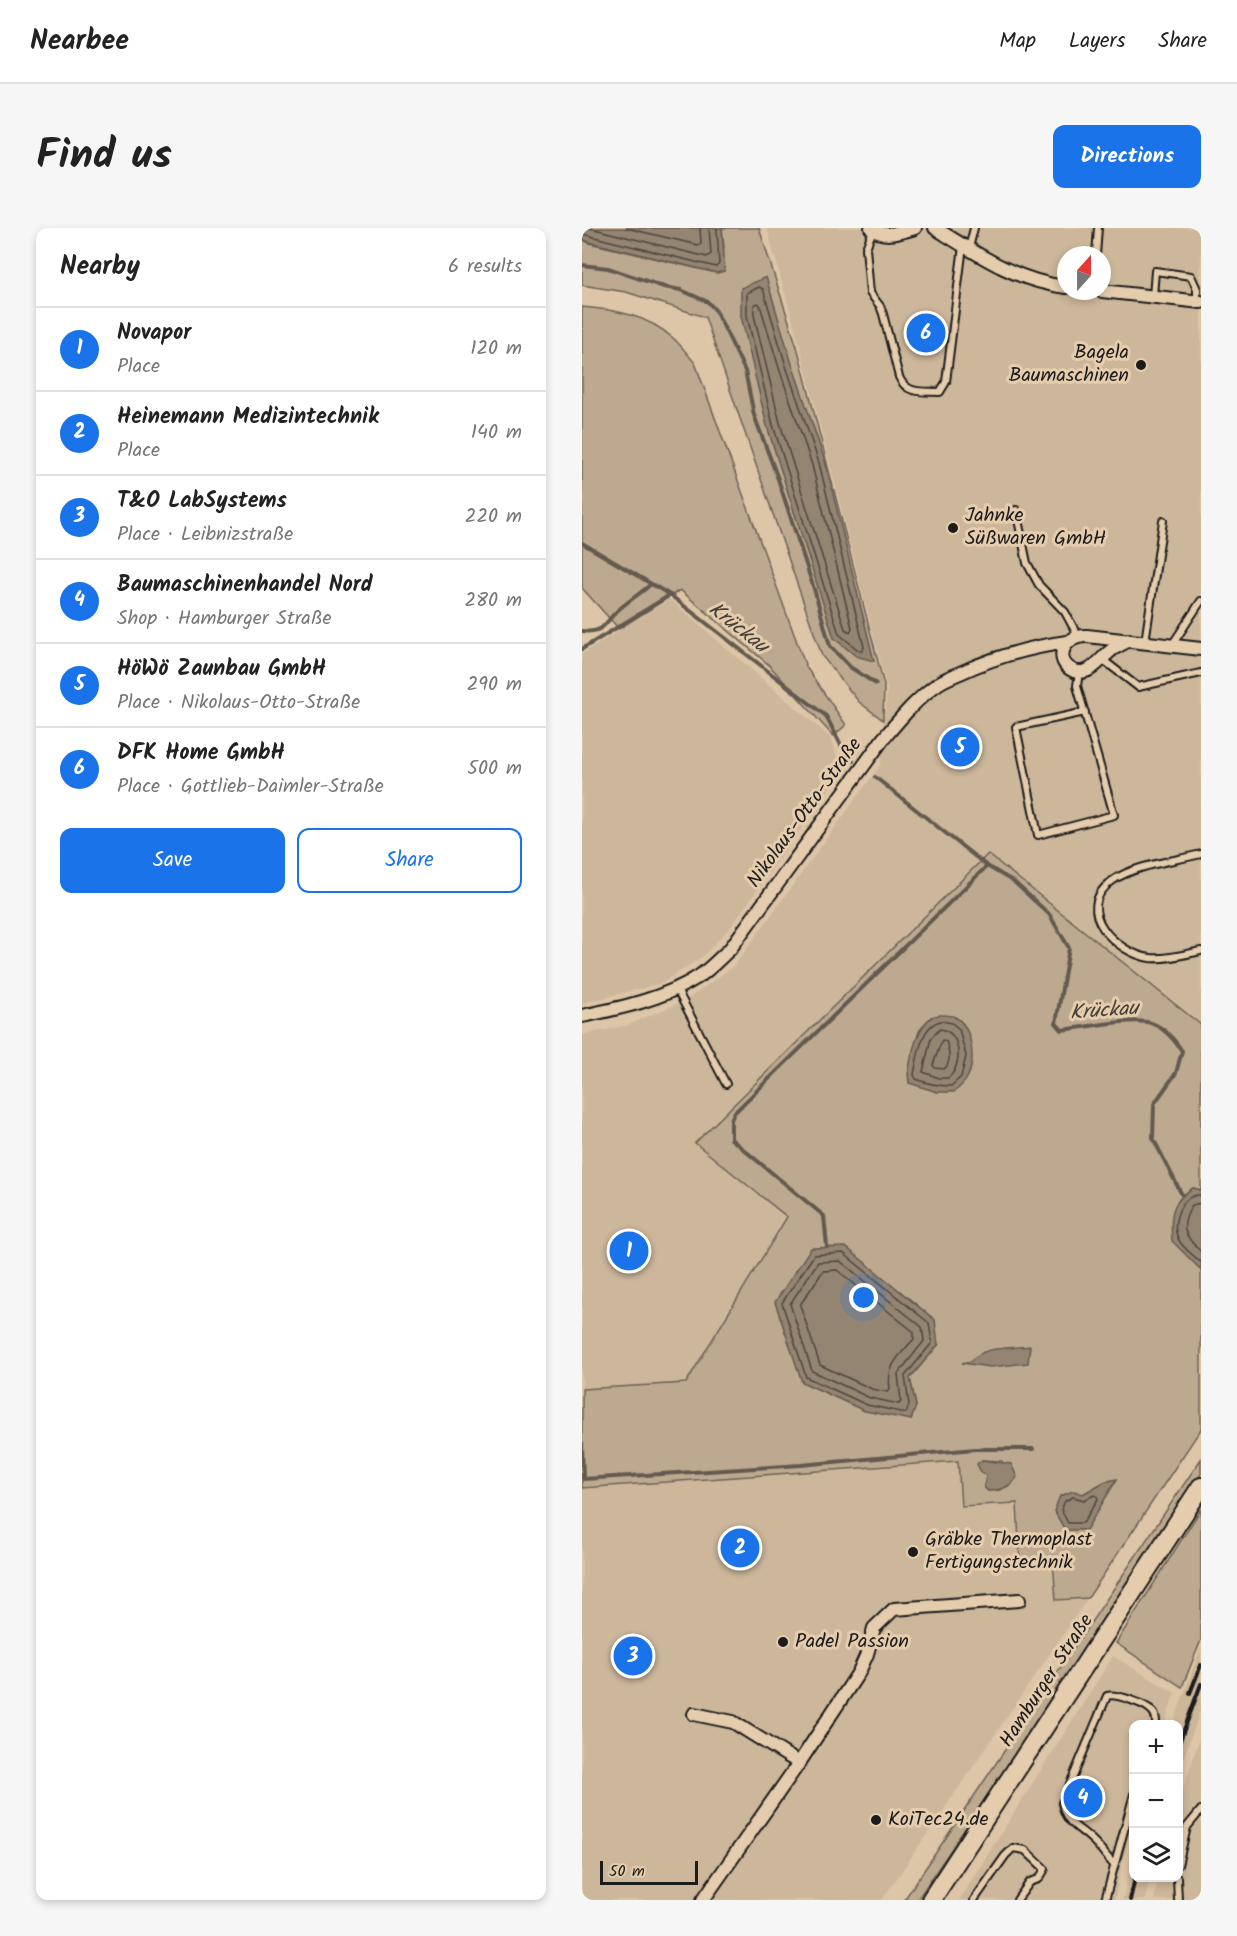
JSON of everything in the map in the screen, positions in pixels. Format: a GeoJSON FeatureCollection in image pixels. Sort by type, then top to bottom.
{"type":"FeatureCollection","features":[{"type":"Feature","properties":{"kind":"main road","name":"Hamburger Straße"},"geometry":{"type":"LineString","coordinates":[[931,1900],[1201,1487]]}},
{"type":"Feature","properties":{"kind":"street"},"geometry":{"type":"LineString","coordinates":[[872,229],[885,234],[915,228]]}},
{"type":"Feature","properties":{"kind":"street"},"geometry":{"type":"LineString","coordinates":[[935,228],[993,264],[1023,277],[1057,285]]}},
{"type":"Feature","properties":{"kind":"street"},"geometry":{"type":"LineString","coordinates":[[1111,292],[1199,302]]}},
{"type":"Feature","properties":{"kind":"street"},"geometry":{"type":"LineString","coordinates":[[1072,639],[1064,647],[1063,659],[1070,669],[1079,672],[1088,671],[1112,650],[1129,640]]}},
{"type":"Feature","properties":{"kind":"street","name":"Nikolaus-Otto-Straße"},"geometry":{"type":"LineString","coordinates":[[582,1016],[637,1005],[676,988],[698,977],[730,949],[869,757],[905,712],[940,682],[978,665],[1032,647],[1072,639],[1129,640],[1201,649]]}},
{"type":"Feature","properties":{"kind":"street"},"geometry":{"type":"LineString","coordinates":[[703,1900],[799,1763],[859,1672],[874,1628],[894,1609],[1019,1600]]}},
{"type":"Feature","properties":{"kind":"street"},"geometry":{"type":"LineString","coordinates":[[694,1714],[734,1722],[799,1763]]}},
{"type":"Feature","properties":{"kind":"lane"},"geometry":{"type":"LineString","coordinates":[[872,229],[866,248],[870,293],[883,314],[902,385],[908,389],[940,392],[946,382],[966,247],[974,228]]}},
{"type":"Feature","properties":{"kind":"lane"},"geometry":{"type":"LineString","coordinates":[[1097,246],[1098,228]]}},
{"type":"Feature","properties":{"kind":"lane"},"geometry":{"type":"LineString","coordinates":[[1153,297],[1155,271],[1191,276],[1197,289],[1199,302]]}},
{"type":"Feature","properties":{"kind":"lane"},"geometry":{"type":"LineString","coordinates":[[1016,510],[1027,563],[1039,585],[1065,612],[1072,639]]}},
{"type":"Feature","properties":{"kind":"lane"},"geometry":{"type":"LineString","coordinates":[[1145,642],[1163,520]]}},
{"type":"Feature","properties":{"kind":"lane"},"geometry":{"type":"LineString","coordinates":[[1171,645],[1201,601]]}},
{"type":"Feature","properties":{"kind":"lane"},"geometry":{"type":"LineString","coordinates":[[1102,659],[1138,687],[1201,673]]}},
{"type":"Feature","properties":{"kind":"lane"},"geometry":{"type":"LineString","coordinates":[[1079,672],[1077,686],[1085,712],[1114,815],[1038,835],[1016,727],[1085,712]]}},
{"type":"Feature","properties":{"kind":"lane"},"geometry":{"type":"LineString","coordinates":[[1201,855],[1124,875],[1112,881],[1102,892],[1097,905],[1098,919],[1106,934],[1120,946],[1135,954],[1153,958],[1201,951]]}},
{"type":"Feature","properties":{"kind":"lane"},"geometry":{"type":"LineString","coordinates":[[676,988],[726,1084]]}},
{"type":"Feature","properties":{"kind":"lane"},"geometry":{"type":"LineString","coordinates":[[1114,1864],[1089,1837],[1072,1824],[1064,1812],[1062,1803],[1107,1696],[1115,1694],[1148,1707],[1155,1720]]}},
{"type":"Feature","properties":{"kind":"lane"},"geometry":{"type":"LineString","coordinates":[[1183,1846],[1187,1827],[1201,1810]]}},
{"type":"Feature","properties":{"kind":"lane"},"geometry":{"type":"LineString","coordinates":[[1105,1900],[1129,1812]]}},
{"type":"Feature","properties":{"kind":"lane"},"geometry":{"type":"LineString","coordinates":[[974,1900],[1009,1851],[1020,1848],[1045,1869],[1039,1879],[1030,1882],[1025,1887],[1017,1900]]}},
{"type":"Feature","properties":{"kind":"lane"},"geometry":{"type":"LineString","coordinates":[[1177,1882],[1178,1900]]}},
{"type":"Feature","properties":{"kind":"shaded area"},"geometry":{"type":"Polygon","coordinates":[[[722,228],[759,228],[798,350],[884,685],[883,720],[859,702],[822,656],[705,317],[626,292],[582,285],[582,239],[589,243],[717,273],[724,247],[722,228]]]}},
{"type":"Feature","properties":{"kind":"shaded area"},"geometry":{"type":"Polygon","coordinates":[[[767,228],[1201,228],[1201,1025],[988,854],[695,1143],[787,1217],[686,1383],[582,1389],[582,1035],[628,1025],[688,999],[735,965],[881,764],[887,689],[800,347],[767,228]]]}},
{"type":"Feature","properties":{"kind":"shaded area"},"geometry":{"type":"Polygon","coordinates":[[[582,307],[619,312],[653,324],[673,338],[695,363],[806,667],[846,725],[833,736],[769,665],[680,590],[619,629],[582,588],[582,307]]]}},
{"type":"Feature","properties":{"kind":"shaded area"},"geometry":{"type":"Polygon","coordinates":[[[669,599],[832,739],[841,772],[730,928],[702,957],[662,983],[582,1003],[582,654],[669,599]]]}},
{"type":"Feature","properties":{"kind":"shaded area"},"geometry":{"type":"Polygon","coordinates":[[[988,854],[1201,1025],[1201,1190],[1193,1188],[1201,1270],[1201,1429],[1088,1598],[1056,1600],[1053,1561],[1020,1562],[1017,1503],[961,1506],[958,1461],[582,1488],[582,1389],[686,1383],[787,1217],[695,1143],[988,854]],[[932,1016],[919,1031],[908,1074],[909,1083],[932,1016]],[[938,1345],[802,1382],[865,1411],[916,1406],[910,1378],[938,1345]],[[982,1460],[986,1476],[984,1487],[988,1491],[1000,1490],[1012,1484],[1002,1461],[982,1460]],[[1116,1480],[1104,1482],[1083,1494],[1073,1491],[1096,1511],[1116,1480]]]}},
{"type":"Feature","properties":{"kind":"shaded area"},"geometry":{"type":"Polygon","coordinates":[[[1201,1459],[1201,1474],[1062,1685],[917,1900],[904,1900],[1201,1459]]]}},
{"type":"Feature","properties":{"kind":"shaded area"},"geometry":{"type":"Polygon","coordinates":[[[958,1461],[1017,1502],[1054,1560],[1056,1600],[1088,1598],[882,1900],[582,1900],[582,1488],[958,1461]]]}},
{"type":"Feature","properties":{"kind":"shaded area"},"geometry":{"type":"Polygon","coordinates":[[[1201,1509],[1201,1640],[1182,1687],[1116,1643],[1201,1509]]]}},
{"type":"Feature","properties":{"kind":"shaded area"},"geometry":{"type":"Polygon","coordinates":[[[1201,1647],[1201,1708],[1183,1760],[1183,1720],[1174,1720],[1201,1647]]]}},
{"type":"Feature","properties":{"kind":"shaded area"},"geometry":{"type":"Polygon","coordinates":[[[1113,1656],[1175,1693],[1165,1720],[1129,1720],[1129,1836],[1114,1900],[959,1900],[1113,1656]]]}},
{"type":"Feature","properties":{"kind":"shaded area"},"geometry":{"type":"Polygon","coordinates":[[[1201,1734],[1201,1900],[1154,1900],[1157,1882],[1183,1882],[1183,1790],[1201,1734]]]}},
{"type":"Feature","properties":{"kind":"shaded area"},"geometry":{"type":"Polygon","coordinates":[[[1129,1872],[1129,1882],[1149,1882],[1145,1900],[1123,1900],[1129,1872]]]}},
{"type":"Feature","properties":{"kind":"water"},"geometry":{"type":"Polygon","coordinates":[[[582,228],[722,228],[725,271],[717,273],[589,242],[582,239],[582,228]]]}},
{"type":"Feature","properties":{"kind":"water"},"geometry":{"type":"Polygon","coordinates":[[[766,277],[792,364],[825,461],[874,661],[856,656],[834,638],[767,426],[741,316],[741,288],[766,277]]]}},
{"type":"Feature","properties":{"kind":"water"},"geometry":{"type":"Polygon","coordinates":[[[953,1016],[961,1022],[966,1028],[971,1045],[970,1071],[964,1082],[954,1092],[937,1092],[909,1083],[911,1057],[921,1029],[933,1017],[953,1016]]]}},
{"type":"Feature","properties":{"kind":"water"},"geometry":{"type":"Polygon","coordinates":[[[1193,1188],[1201,1190],[1201,1270],[1172,1241],[1173,1210],[1185,1193],[1193,1188]]]}},
{"type":"Feature","properties":{"kind":"water"},"geometry":{"type":"Polygon","coordinates":[[[846,1247],[935,1320],[938,1345],[910,1378],[916,1406],[911,1420],[865,1411],[802,1382],[775,1302],[811,1248],[846,1247]]]}},
{"type":"Feature","properties":{"kind":"water"},"geometry":{"type":"Polygon","coordinates":[[[1030,1346],[1028,1363],[990,1367],[962,1363],[971,1361],[976,1356],[990,1350],[1030,1346]]]}},
{"type":"Feature","properties":{"kind":"water"},"geometry":{"type":"Polygon","coordinates":[[[982,1460],[1011,1464],[1017,1477],[1004,1488],[988,1491],[984,1487],[986,1476],[977,1464],[982,1460]]]}},
{"type":"Feature","properties":{"kind":"water"},"geometry":{"type":"Polygon","coordinates":[[[1117,1479],[1086,1530],[1065,1530],[1054,1511],[1060,1496],[1073,1491],[1083,1494],[1104,1482],[1117,1479]]]}},
{"type":"Feature","properties":{"kind":"waterway"},"geometry":{"type":"LineString","coordinates":[[582,265],[608,268],[664,287],[681,290],[708,302],[716,311],[745,371],[754,415],[778,479],[830,646],[850,667],[876,684]]}},
{"type":"Feature","properties":{"kind":"waterway","name":"Krückau"},"geometry":{"type":"LineString","coordinates":[[582,543],[670,595],[826,716],[842,747],[853,761]]}},
{"type":"Feature","properties":{"kind":"waterway"},"geometry":{"type":"LineString","coordinates":[[582,631],[595,631],[603,627],[617,611],[651,584]]}},
{"type":"Feature","properties":{"kind":"waterway"},"geometry":{"type":"LineString","coordinates":[[582,649],[670,595]]}},
{"type":"Feature","properties":{"kind":"waterway","name":"Krückau"},"geometry":{"type":"LineString","coordinates":[[875,777],[987,866],[1014,882],[1049,914],[1069,948],[1056,1023],[1062,1030],[1143,1021],[1169,1034],[1182,1051],[1176,1073],[1154,1104],[1153,1138],[1182,1195]]}},
{"type":"Feature","properties":{"kind":"waterway"},"geometry":{"type":"LineString","coordinates":[[827,1247],[824,1216],[731,1139],[731,1120],[734,1113],[987,866]]}},
{"type":"Feature","properties":{"kind":"waterway"},"geometry":{"type":"LineString","coordinates":[[582,1443],[583,1479],[801,1465],[975,1449],[1033,1449]]}},
{"type":"Feature","properties":{"kind":"railway"},"geometry":{"type":"LineString","coordinates":[[1190,1693],[1201,1665]]}},
{"type":"Feature","properties":{"kind":"railway"},"geometry":{"type":"LineString","coordinates":[[1183,1733],[1201,1684]]}},
{"type":"Feature","properties":{"kind":"railway"},"geometry":{"type":"LineString","coordinates":[[1130,1900],[1134,1882]]}},
{"type":"Feature","properties":{"kind":"place","name":"DFK Home GmbH"},"geometry":{"type":"Point","coordinates":[926,333]}},
{"type":"Feature","properties":{"kind":"place","name":"Bagela Baumaschinen"},"geometry":{"type":"Point","coordinates":[1141,365]}},
{"type":"Feature","properties":{"kind":"place","name":"Jahnke Süßwaren GmbH"},"geometry":{"type":"Point","coordinates":[953,528]}},
{"type":"Feature","properties":{"kind":"place","name":"HöWö Zaunbau GmbH"},"geometry":{"type":"Point","coordinates":[960,747]}},
{"type":"Feature","properties":{"kind":"place","name":"Novapor"},"geometry":{"type":"Point","coordinates":[629,1251]}},
{"type":"Feature","properties":{"kind":"place","name":"Heinemann Medizintechnik"},"geometry":{"type":"Point","coordinates":[740,1548]}},
{"type":"Feature","properties":{"kind":"place","name":"Gräbke Thermoplast Fertigungstechnik"},"geometry":{"type":"Point","coordinates":[913,1552]}},
{"type":"Feature","properties":{"kind":"place","name":"Padel Passion"},"geometry":{"type":"Point","coordinates":[783,1642]}},
{"type":"Feature","properties":{"kind":"place","name":"T&O LabSystems"},"geometry":{"type":"Point","coordinates":[633,1656]}},
{"type":"Feature","properties":{"kind":"place","name":"Baumaschinenhandel Nord"},"geometry":{"type":"Point","coordinates":[1083,1798]}},
{"type":"Feature","properties":{"kind":"place","name":"KoiTec24.de"},"geometry":{"type":"Point","coordinates":[876,1820]}}]}
